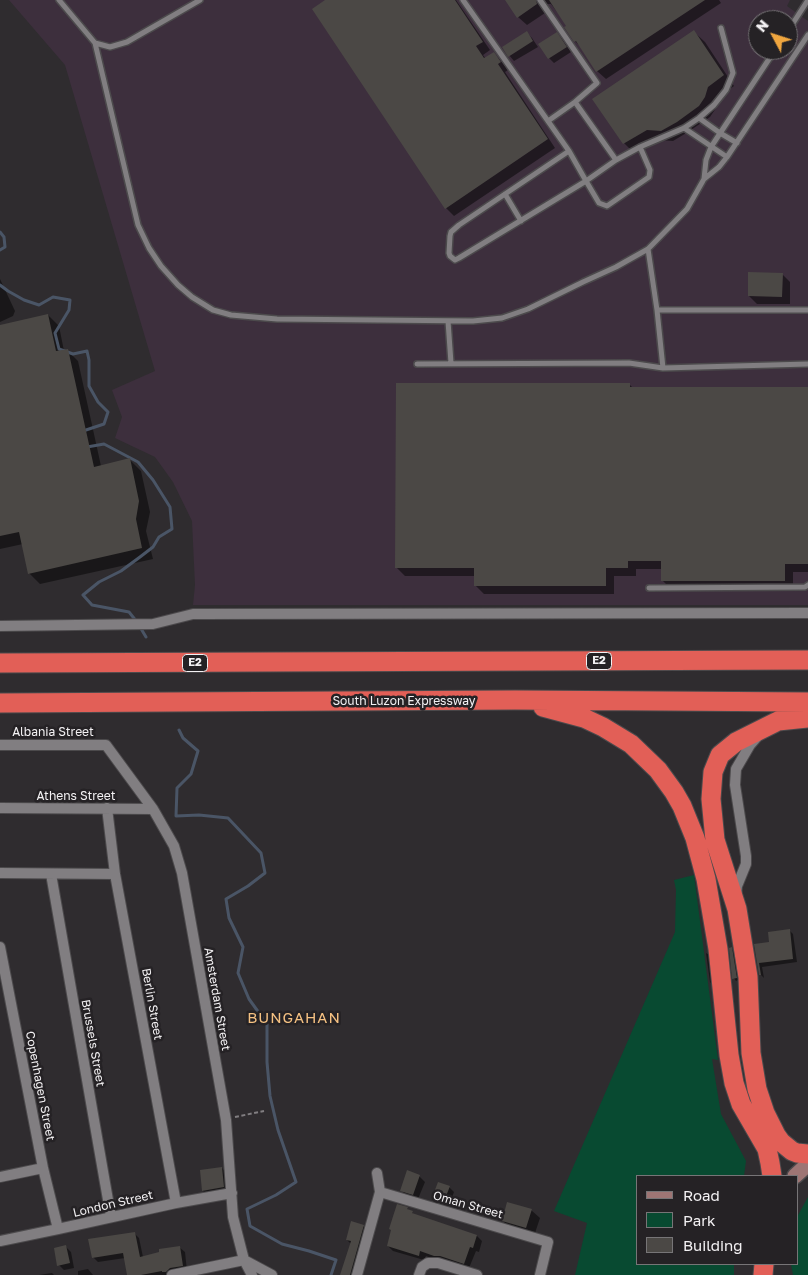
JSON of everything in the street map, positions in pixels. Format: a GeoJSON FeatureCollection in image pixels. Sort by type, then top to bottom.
{"type":"FeatureCollection","features":[{"type":"Feature","properties":{"kind":"highway","name":"E2"},"geometry":{"type":"LineString","coordinates":[[0,663],[808,660]]}},
{"type":"Feature","properties":{"kind":"highway","name":"South Luzon Expressway"},"geometry":{"type":"LineString","coordinates":[[0,703],[515,700],[808,702]]}},
{"type":"Feature","properties":{"kind":"highway"},"geometry":{"type":"LineString","coordinates":[[515,700],[584,718],[620,737],[641,753],[658,770],[682,806],[695,838],[706,879],[718,949],[729,1055],[734,1083],[741,1104],[767,1149],[772,1175]]}},
{"type":"Feature","properties":{"kind":"highway"},"geometry":{"type":"LineString","coordinates":[[808,718],[778,721],[736,742],[720,755],[713,772],[711,799],[715,840],[736,909],[748,977],[751,1053],[760,1101],[769,1123],[781,1142],[792,1151],[808,1154]]}},
{"type":"Feature","properties":{"kind":"main road"},"geometry":{"type":"LineString","coordinates":[[796,1175],[808,1164]]}},
{"type":"Feature","properties":{"kind":"street"},"geometry":{"type":"LineString","coordinates":[[0,626],[154,624],[193,614],[808,613]]}},
{"type":"Feature","properties":{"kind":"street"},"geometry":{"type":"LineString","coordinates":[[736,909],[737,886],[746,864],[735,785],[736,769],[750,745],[764,727]]}},
{"type":"Feature","properties":{"kind":"street","name":"Albania Street"},"geometry":{"type":"LineString","coordinates":[[0,745],[106,745]]}},
{"type":"Feature","properties":{"kind":"street","name":"Amsterdam Street"},"geometry":{"type":"LineString","coordinates":[[106,745],[153,808],[174,846],[182,873],[226,1120],[233,1217],[244,1260],[252,1275]]}},
{"type":"Feature","properties":{"kind":"street","name":"Athens Street"},"geometry":{"type":"LineString","coordinates":[[0,808],[153,808]]}},
{"type":"Feature","properties":{"kind":"street","name":"Berlin Street"},"geometry":{"type":"LineString","coordinates":[[106,808],[115,874],[176,1203]]}},
{"type":"Feature","properties":{"kind":"street"},"geometry":{"type":"LineString","coordinates":[[0,874],[115,874]]}},
{"type":"Feature","properties":{"kind":"street","name":"Brussels Street"},"geometry":{"type":"LineString","coordinates":[[51,874],[111,1217]]}},
{"type":"Feature","properties":{"kind":"street","name":"Copenhagen Street"},"geometry":{"type":"LineString","coordinates":[[0,947],[43,1168],[58,1229]]}},
{"type":"Feature","properties":{"kind":"street"},"geometry":{"type":"LineString","coordinates":[[0,1177],[43,1168]]}},
{"type":"Feature","properties":{"kind":"street"},"geometry":{"type":"LineString","coordinates":[[357,1275],[380,1192],[377,1174]]}},
{"type":"Feature","properties":{"kind":"street","name":"Oman Street"},"geometry":{"type":"LineString","coordinates":[[380,1192],[548,1242],[540,1275]]}},
{"type":"Feature","properties":{"kind":"street","name":"London Street"},"geometry":{"type":"LineString","coordinates":[[0,1241],[176,1203],[232,1193]]}},
{"type":"Feature","properties":{"kind":"street"},"geometry":{"type":"LineString","coordinates":[[172,1275],[244,1260],[272,1275]]}},
{"type":"Feature","properties":{"kind":"street"},"geometry":{"type":"LineString","coordinates":[[419,1275],[422,1268],[428,1263],[438,1263],[477,1275]]}},
{"type":"Feature","properties":{"kind":"lane"},"geometry":{"type":"LineString","coordinates":[[59,0],[95,44],[138,225],[149,248],[161,266],[178,285],[213,310],[231,315],[286,320],[473,321],[502,318],[528,309],[616,267],[648,249],[687,209],[704,179],[719,167],[737,143],[808,35]]}},
{"type":"Feature","properties":{"kind":"lane"},"geometry":{"type":"LineString","coordinates":[[95,44],[110,47],[127,42],[200,0]]}},
{"type":"Feature","properties":{"kind":"lane"},"geometry":{"type":"LineString","coordinates":[[463,0],[570,151],[598,203],[607,206],[649,177],[650,170],[640,147]]}},
{"type":"Feature","properties":{"kind":"lane"},"geometry":{"type":"LineString","coordinates":[[540,0],[597,84],[548,121]]}},
{"type":"Feature","properties":{"kind":"lane"},"geometry":{"type":"LineString","coordinates":[[798,16],[808,0]]}},
{"type":"Feature","properties":{"kind":"lane"},"geometry":{"type":"LineString","coordinates":[[570,151],[459,225],[451,232],[449,240],[450,256],[455,260],[459,258],[586,181],[616,160],[640,147],[684,128],[700,118],[726,90],[733,73],[721,28]]}},
{"type":"Feature","properties":{"kind":"lane"},"geometry":{"type":"LineString","coordinates":[[704,179],[706,160],[712,147],[768,60]]}},
{"type":"Feature","properties":{"kind":"lane"},"geometry":{"type":"LineString","coordinates":[[575,102],[616,160]]}},
{"type":"Feature","properties":{"kind":"lane"},"geometry":{"type":"LineString","coordinates":[[700,118],[737,143]]}},
{"type":"Feature","properties":{"kind":"lane"},"geometry":{"type":"LineString","coordinates":[[684,128],[726,157]]}},
{"type":"Feature","properties":{"kind":"lane"},"geometry":{"type":"LineString","coordinates":[[504,194],[521,221]]}},
{"type":"Feature","properties":{"kind":"lane"},"geometry":{"type":"LineString","coordinates":[[648,249],[663,368]]}},
{"type":"Feature","properties":{"kind":"lane"},"geometry":{"type":"LineString","coordinates":[[657,310],[808,310]]}},
{"type":"Feature","properties":{"kind":"lane"},"geometry":{"type":"LineString","coordinates":[[448,321],[451,363]]}},
{"type":"Feature","properties":{"kind":"lane"},"geometry":{"type":"LineString","coordinates":[[417,364],[629,363],[663,368],[808,364]]}},
{"type":"Feature","properties":{"kind":"lane"},"geometry":{"type":"LineString","coordinates":[[649,588],[808,586]]}},
{"type":"Feature","properties":{"kind":"path"},"geometry":{"type":"LineString","coordinates":[[226,1120],[264,1111]]}},
{"type":"Feature","properties":{"kind":"shaded area"},"geometry":{"type":"Polygon","coordinates":[[[9,0],[790,0],[787,6],[793,10],[748,10],[748,60],[798,60],[798,14],[808,21],[808,605],[193,605],[195,585],[192,521],[173,482],[155,457],[115,438],[122,417],[112,390],[155,371],[65,65],[9,0]]]}},
{"type":"Feature","properties":{"kind":"green space"},"geometry":{"type":"Polygon","coordinates":[[[694,875],[718,1060],[712,1059],[721,1114],[746,1161],[744,1175],[636,1175],[636,1265],[734,1265],[734,1275],[575,1275],[587,1223],[554,1211],[675,932],[676,890],[674,880],[694,875]]]}},
{"type":"Feature","properties":{"kind":"green space"},"geometry":{"type":"Polygon","coordinates":[[[808,1197],[808,1275],[793,1275],[791,1265],[798,1265],[798,1215],[808,1197]]]}},
{"type":"Feature","properties":{"kind":"building"},"geometry":{"type":"Polygon","coordinates":[[[325,0],[455,0],[483,42],[476,46],[484,58],[494,52],[501,62],[498,64],[548,139],[445,209],[312,9],[325,0]]]}},
{"type":"Feature","properties":{"kind":"building"},"geometry":{"type":"Polygon","coordinates":[[[505,0],[536,0],[537,4],[517,18],[505,0]]]}},
{"type":"Feature","properties":{"kind":"building"},"geometry":{"type":"Polygon","coordinates":[[[549,0],[705,0],[596,72],[576,41],[574,42],[564,27],[566,26],[549,0]]]}},
{"type":"Feature","properties":{"kind":"building"},"geometry":{"type":"Polygon","coordinates":[[[694,30],[724,75],[708,87],[705,97],[699,106],[677,122],[661,131],[647,130],[623,144],[592,99],[694,30]]]}},
{"type":"Feature","properties":{"kind":"building"},"geometry":{"type":"Polygon","coordinates":[[[527,31],[533,41],[508,57],[502,47],[527,31]]]}},
{"type":"Feature","properties":{"kind":"building"},"geometry":{"type":"Polygon","coordinates":[[[557,32],[567,47],[548,59],[538,44],[557,32]]]}},
{"type":"Feature","properties":{"kind":"building"},"geometry":{"type":"Polygon","coordinates":[[[748,272],[783,273],[782,297],[748,296],[748,272]]]}},
{"type":"Feature","properties":{"kind":"building"},"geometry":{"type":"Polygon","coordinates":[[[48,314],[56,351],[68,349],[94,467],[130,458],[139,501],[136,519],[142,548],[28,574],[19,532],[0,536],[0,325],[48,314]]]}},
{"type":"Feature","properties":{"kind":"building"},"geometry":{"type":"Polygon","coordinates":[[[396,383],[630,383],[630,387],[808,387],[808,564],[785,564],[785,581],[661,581],[661,561],[628,561],[628,568],[606,568],[606,586],[474,586],[474,568],[395,568],[396,383]]]}},
{"type":"Feature","properties":{"kind":"building"},"geometry":{"type":"Polygon","coordinates":[[[790,929],[793,959],[759,963],[761,975],[759,975],[754,944],[769,942],[768,932],[790,929]]]}},
{"type":"Feature","properties":{"kind":"building"},"geometry":{"type":"Polygon","coordinates":[[[732,947],[737,978],[732,979],[729,948],[732,947]]]}},
{"type":"Feature","properties":{"kind":"building"},"geometry":{"type":"Polygon","coordinates":[[[222,1167],[224,1187],[202,1191],[200,1170],[222,1167]]]}},
{"type":"Feature","properties":{"kind":"building"},"geometry":{"type":"Polygon","coordinates":[[[407,1170],[420,1175],[413,1195],[400,1191],[407,1170]]]}},
{"type":"Feature","properties":{"kind":"building"},"geometry":{"type":"Polygon","coordinates":[[[438,1182],[450,1186],[445,1199],[433,1195],[438,1182]]]}},
{"type":"Feature","properties":{"kind":"building"},"geometry":{"type":"Polygon","coordinates":[[[507,1202],[532,1209],[526,1228],[502,1221],[507,1202]]]}},
{"type":"Feature","properties":{"kind":"building"},"geometry":{"type":"Polygon","coordinates":[[[397,1204],[408,1207],[407,1209],[413,1211],[412,1213],[477,1235],[473,1248],[470,1247],[464,1264],[420,1251],[419,1256],[387,1246],[391,1230],[389,1229],[397,1204]]]}},
{"type":"Feature","properties":{"kind":"building"},"geometry":{"type":"Polygon","coordinates":[[[351,1221],[364,1225],[350,1275],[340,1275],[351,1241],[346,1240],[351,1221]]]}},
{"type":"Feature","properties":{"kind":"building"},"geometry":{"type":"Polygon","coordinates":[[[135,1232],[140,1257],[159,1252],[159,1249],[180,1246],[183,1266],[170,1268],[166,1272],[127,1275],[123,1253],[92,1258],[88,1239],[135,1232]]]}},
{"type":"Feature","properties":{"kind":"building"},"geometry":{"type":"Polygon","coordinates":[[[66,1245],[70,1263],[57,1266],[54,1248],[66,1245]]]}},
{"type":"Feature","properties":{"kind":"waterway"},"geometry":{"type":"LineString","coordinates":[[0,232],[4,237],[5,247],[0,250]]}},
{"type":"Feature","properties":{"kind":"waterway"},"geometry":{"type":"LineString","coordinates":[[0,285],[24,300],[39,305],[53,297],[70,300],[69,310],[55,333],[59,349],[73,354],[87,351],[89,386],[98,402],[108,412],[104,424],[83,431]]}},
{"type":"Feature","properties":{"kind":"waterway"},"geometry":{"type":"LineString","coordinates":[[87,447],[104,444],[138,462],[153,480],[170,507],[172,529],[159,537],[153,547],[140,557],[121,571],[99,582],[83,595],[92,605],[129,612],[137,622]]}},
{"type":"Feature","properties":{"kind":"waterway"},"geometry":{"type":"LineString","coordinates":[[140,627],[146,637]]}},
{"type":"Feature","properties":{"kind":"waterway"},"geometry":{"type":"LineString","coordinates":[[179,730],[183,738],[198,751],[191,774],[177,788],[176,816],[199,815],[228,818],[261,853],[265,873],[226,899],[229,918],[243,947],[238,973],[249,999],[267,1024],[267,1062],[270,1096],[278,1130],[296,1182],[276,1195],[247,1209],[250,1226],[282,1244],[336,1260],[331,1275]]}},
{"type":"Feature","properties":{"kind":"district","name":"BUNGAHAN"},"geometry":{"type":"Point","coordinates":[294,1018]}}]}
